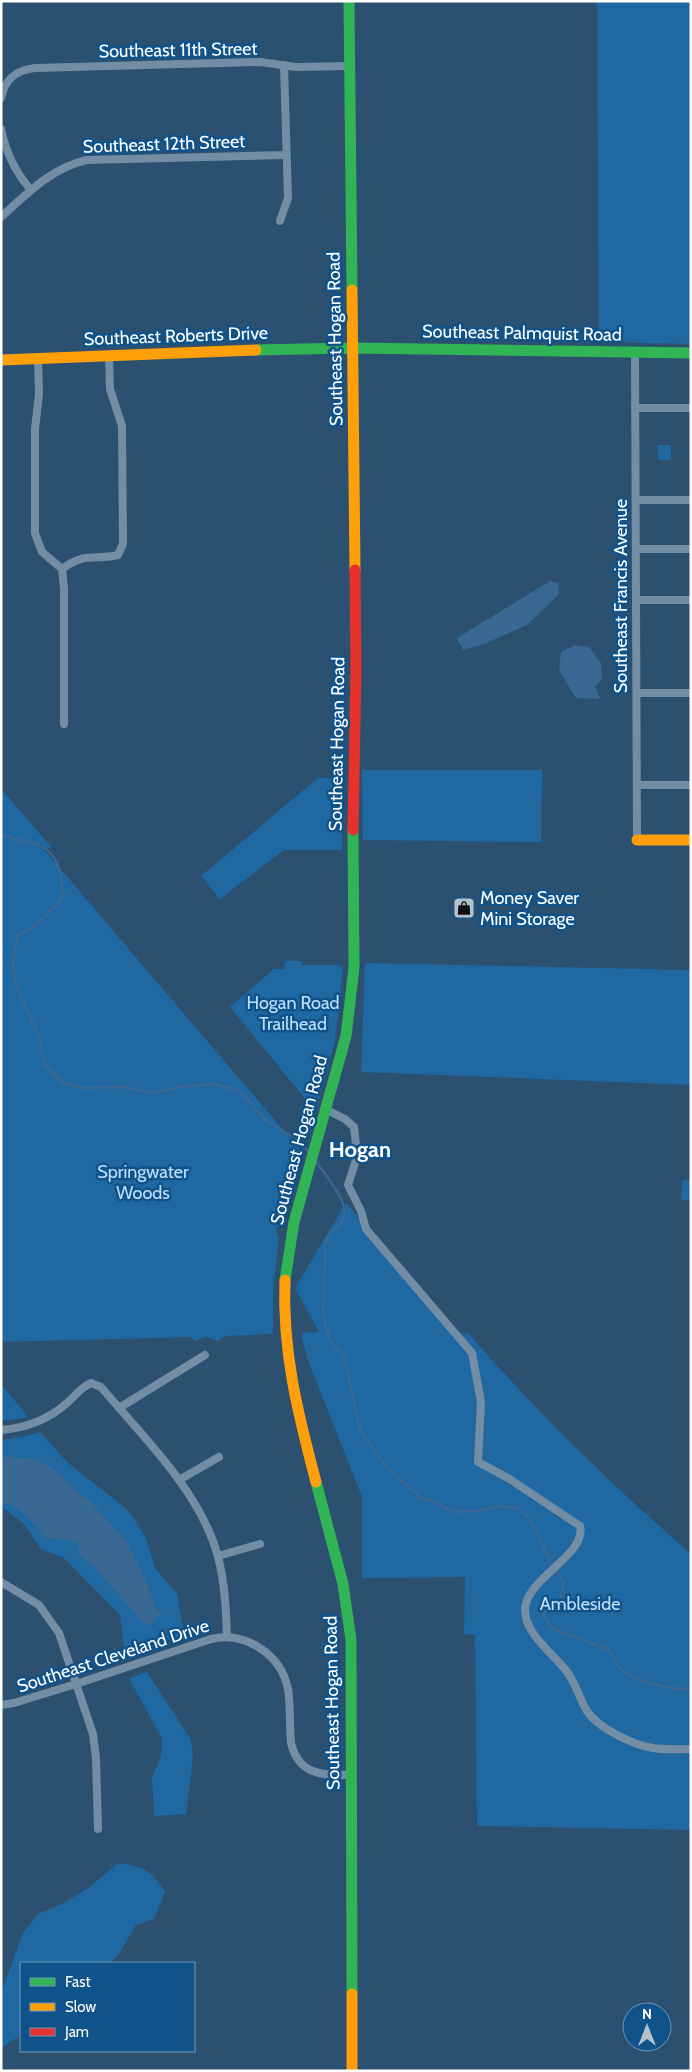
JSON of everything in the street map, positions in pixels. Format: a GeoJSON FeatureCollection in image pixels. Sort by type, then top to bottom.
{"type":"FeatureCollection","features":[{"type":"Feature","properties":{"kind":"main road","name":"Southeast Hogan Road"},"geometry":{"type":"LineString","coordinates":[[348,1],[356,670],[353,773],[354,968],[346,1036],[309,1166],[288,1250],[284,1323],[287,1361],[297,1410],[336,1553],[348,1610],[351,1664],[352,1775],[352,2071]]}},
{"type":"Feature","properties":{"kind":"main road","name":"Southeast Palmquist Road"},"geometry":{"type":"LineString","coordinates":[[352,348],[691,353]]}},
{"type":"Feature","properties":{"kind":"main road","name":"Southeast Roberts Drive"},"geometry":{"type":"LineString","coordinates":[[1,360],[352,348]]}},
{"type":"Feature","properties":{"kind":"main road"},"geometry":{"type":"LineString","coordinates":[[638,840],[691,840]]}},
{"type":"Feature","properties":{"kind":"street","name":"Southeast 11th Street"},"geometry":{"type":"LineString","coordinates":[[1,98],[10,78],[25,69],[35,68],[260,62],[306,68],[349,66]]}},
{"type":"Feature","properties":{"kind":"street"},"geometry":{"type":"LineString","coordinates":[[280,221],[288,198],[284,65]]}},
{"type":"Feature","properties":{"kind":"street"},"geometry":{"type":"LineString","coordinates":[[1,129],[5,147],[13,166],[31,190]]}},
{"type":"Feature","properties":{"kind":"street","name":"Southeast 12th Street"},"geometry":{"type":"LineString","coordinates":[[1,217],[58,169],[87,160],[286,155]]}},
{"type":"Feature","properties":{"kind":"street","name":"Southeast Francis Avenue"},"geometry":{"type":"LineString","coordinates":[[635,352],[638,840]]}},
{"type":"Feature","properties":{"kind":"street"},"geometry":{"type":"LineString","coordinates":[[62,569],[82,558],[118,555],[123,544],[122,426],[110,390],[109,356]]}},
{"type":"Feature","properties":{"kind":"street"},"geometry":{"type":"LineString","coordinates":[[38,359],[35,533],[42,552],[62,569],[64,588],[64,724]]}},
{"type":"Feature","properties":{"kind":"street"},"geometry":{"type":"LineString","coordinates":[[636,408],[691,408]]}},
{"type":"Feature","properties":{"kind":"street"},"geometry":{"type":"LineString","coordinates":[[636,500],[691,500]]}},
{"type":"Feature","properties":{"kind":"street"},"geometry":{"type":"LineString","coordinates":[[636,549],[691,549]]}},
{"type":"Feature","properties":{"kind":"street"},"geometry":{"type":"LineString","coordinates":[[636,600],[691,600]]}},
{"type":"Feature","properties":{"kind":"street"},"geometry":{"type":"LineString","coordinates":[[637,693],[691,693]]}},
{"type":"Feature","properties":{"kind":"street"},"geometry":{"type":"LineString","coordinates":[[637,785],[691,785]]}},
{"type":"Feature","properties":{"kind":"street"},"geometry":{"type":"LineString","coordinates":[[325,1109],[345,1119],[354,1128],[356,1160],[348,1186],[361,1211],[366,1229],[472,1353],[481,1402],[478,1462],[502,1474],[574,1520],[580,1526],[581,1535],[570,1552],[552,1569],[529,1597],[525,1608],[526,1616],[534,1633],[575,1680],[586,1709],[598,1723],[626,1739],[651,1748],[691,1749]]}},
{"type":"Feature","properties":{"kind":"street"},"geometry":{"type":"LineString","coordinates":[[118,1408],[205,1355]]}},
{"type":"Feature","properties":{"kind":"street"},"geometry":{"type":"LineString","coordinates":[[1,1430],[21,1428],[52,1414],[83,1387],[91,1383],[101,1387],[179,1480],[207,1527],[218,1556],[224,1586],[227,1637]]}},
{"type":"Feature","properties":{"kind":"street"},"geometry":{"type":"LineString","coordinates":[[179,1480],[218,1457]]}},
{"type":"Feature","properties":{"kind":"street"},"geometry":{"type":"LineString","coordinates":[[218,1556],[260,1544]]}},
{"type":"Feature","properties":{"kind":"street"},"geometry":{"type":"LineString","coordinates":[[1,1582],[39,1605],[59,1633],[93,1734],[98,1829]]}},
{"type":"Feature","properties":{"kind":"street","name":"Southeast Cleveland Drive"},"geometry":{"type":"LineString","coordinates":[[1,1705],[14,1703],[76,1684],[211,1639],[227,1637],[241,1639],[259,1647],[278,1666],[288,1689],[291,1743],[293,1751],[300,1762],[317,1773],[352,1775]]}},
{"type":"Feature","properties":{"kind":"green space"},"geometry":{"type":"Polygon","coordinates":[[[597,1],[691,1],[691,344],[599,342],[597,1]]]}},
{"type":"Feature","properties":{"kind":"green space"},"geometry":{"type":"Polygon","coordinates":[[[658,445],[671,445],[671,460],[658,460],[658,445]]]}},
{"type":"Feature","properties":{"kind":"green space"},"geometry":{"type":"Polygon","coordinates":[[[362,770],[542,770],[541,842],[363,840],[362,770]]]}},
{"type":"Feature","properties":{"kind":"green space"},"geometry":{"type":"Polygon","coordinates":[[[318,778],[342,778],[342,850],[284,850],[220,899],[201,876],[318,778]]]}},
{"type":"Feature","properties":{"kind":"green space","name":"Springwater Woods"},"geometry":{"type":"Polygon","coordinates":[[[1,789],[52,848],[43,848],[46,852],[302,1152],[282,1222],[276,1229],[279,1240],[273,1288],[273,1334],[225,1336],[218,1341],[206,1337],[194,1341],[191,1337],[1,1342],[1,789]]]}},
{"type":"Feature","properties":{"kind":"green space","name":"Hogan Road Trailhead"},"geometry":{"type":"Polygon","coordinates":[[[285,961],[302,961],[302,965],[339,965],[343,968],[335,1041],[318,1103],[315,1106],[311,1106],[230,1007],[274,969],[285,969],[285,961]]]}},
{"type":"Feature","properties":{"kind":"green space"},"geometry":{"type":"Polygon","coordinates":[[[365,963],[691,970],[691,1085],[361,1072],[365,963]]]}},
{"type":"Feature","properties":{"kind":"green space"},"geometry":{"type":"Polygon","coordinates":[[[682,1180],[691,1180],[691,1200],[681,1200],[682,1180]]]}},
{"type":"Feature","properties":{"kind":"green space","name":"Ambleside"},"geometry":{"type":"Polygon","coordinates":[[[346,1203],[457,1333],[468,1333],[576,1447],[691,1554],[691,1830],[477,1826],[475,1635],[464,1634],[465,1577],[362,1578],[362,1497],[307,1358],[301,1333],[319,1332],[295,1288],[346,1203]]]}},
{"type":"Feature","properties":{"kind":"green space"},"geometry":{"type":"Polygon","coordinates":[[[1,1384],[28,1417],[1,1421],[1,1384]]]}},
{"type":"Feature","properties":{"kind":"green space"},"geometry":{"type":"Polygon","coordinates":[[[40,1432],[68,1463],[129,1511],[146,1538],[155,1568],[177,1594],[184,1635],[125,1655],[120,1615],[64,1558],[41,1549],[24,1524],[1,1506],[1,1440],[40,1432]]]}},
{"type":"Feature","properties":{"kind":"green space"},"geometry":{"type":"Polygon","coordinates":[[[147,1672],[191,1740],[193,1758],[186,1814],[154,1816],[152,1777],[161,1757],[162,1739],[129,1678],[147,1672]]]}},
{"type":"Feature","properties":{"kind":"green space"},"geometry":{"type":"Polygon","coordinates":[[[118,1863],[141,1868],[151,1874],[165,1892],[154,1919],[136,1925],[119,1954],[111,1962],[20,1962],[20,2036],[1,2048],[1,1993],[23,1933],[38,1914],[64,1903],[91,1886],[118,1863]]]}},
{"type":"Feature","properties":{"kind":"shaded area"},"geometry":{"type":"Polygon","coordinates":[[[550,581],[558,583],[559,594],[527,625],[484,644],[463,650],[457,638],[550,581]]]}},
{"type":"Feature","properties":{"kind":"shaded area"},"geometry":{"type":"Polygon","coordinates":[[[575,645],[589,647],[601,663],[602,679],[595,687],[600,699],[576,698],[559,670],[561,652],[575,645]]]}},
{"type":"Feature","properties":{"kind":"shaded area"},"geometry":{"type":"Polygon","coordinates":[[[1,1456],[36,1459],[49,1466],[63,1477],[79,1494],[88,1499],[126,1541],[146,1581],[156,1609],[162,1615],[156,1617],[151,1625],[143,1623],[95,1567],[79,1555],[79,1546],[76,1542],[44,1537],[31,1520],[20,1511],[8,1504],[1,1503],[1,1456]]]}},
{"type":"Feature","properties":{"kind":"waterway"},"geometry":{"type":"LineString","coordinates":[[1,835],[43,847],[54,857],[60,870],[62,900],[35,926],[18,935],[13,961],[16,985],[40,1039],[44,1064],[64,1083],[82,1088],[124,1087],[153,1093],[178,1087],[214,1084],[240,1091],[267,1121],[301,1142],[309,1153]]}},
{"type":"Feature","properties":{"kind":"waterway"},"geometry":{"type":"LineString","coordinates":[[316,1162],[336,1190],[344,1207],[342,1221],[326,1239],[323,1311],[326,1327],[331,1342],[344,1356],[360,1430],[376,1454],[421,1498],[435,1502],[445,1508],[457,1512],[478,1511],[499,1506],[516,1508],[526,1515],[537,1531],[550,1562],[564,1582],[560,1600],[543,1614],[552,1628],[609,1650],[620,1668],[633,1678],[665,1687],[691,1690]]}},
{"type":"Feature","properties":{"kind":"traffic: fast"},"geometry":{"type":"LineString","coordinates":[[349,1],[352,290]]}},
{"type":"Feature","properties":{"kind":"traffic: fast"},"geometry":{"type":"LineString","coordinates":[[256,350],[352,348],[691,353]]}},
{"type":"Feature","properties":{"kind":"traffic: fast"},"geometry":{"type":"LineString","coordinates":[[285,1280],[294,1222],[346,1036],[354,968],[353,830]]}},
{"type":"Feature","properties":{"kind":"traffic: fast"},"geometry":{"type":"LineString","coordinates":[[316,1482],[343,1584],[351,1640],[352,1994]]}},
{"type":"Feature","properties":{"kind":"traffic: slow"},"geometry":{"type":"LineString","coordinates":[[352,290],[355,570]]}},
{"type":"Feature","properties":{"kind":"traffic: slow"},"geometry":{"type":"LineString","coordinates":[[1,360],[256,350]]}},
{"type":"Feature","properties":{"kind":"traffic: slow"},"geometry":{"type":"LineString","coordinates":[[637,840],[691,840]]}},
{"type":"Feature","properties":{"kind":"traffic: slow"},"geometry":{"type":"LineString","coordinates":[[285,1280],[286,1332],[289,1357],[297,1407],[316,1482]]}},
{"type":"Feature","properties":{"kind":"traffic: slow"},"geometry":{"type":"LineString","coordinates":[[352,1994],[352,2071]]}},
{"type":"Feature","properties":{"kind":"traffic: jam"},"geometry":{"type":"LineString","coordinates":[[353,830],[356,670],[355,570]]}},
{"type":"Feature","properties":{"kind":"place","name":"Money Saver Mini Storage"},"geometry":{"type":"Point","coordinates":[464,908]}},
{"type":"Feature","properties":{"kind":"district","name":"Hogan"},"geometry":{"type":"Point","coordinates":[360,1149]}}]}
